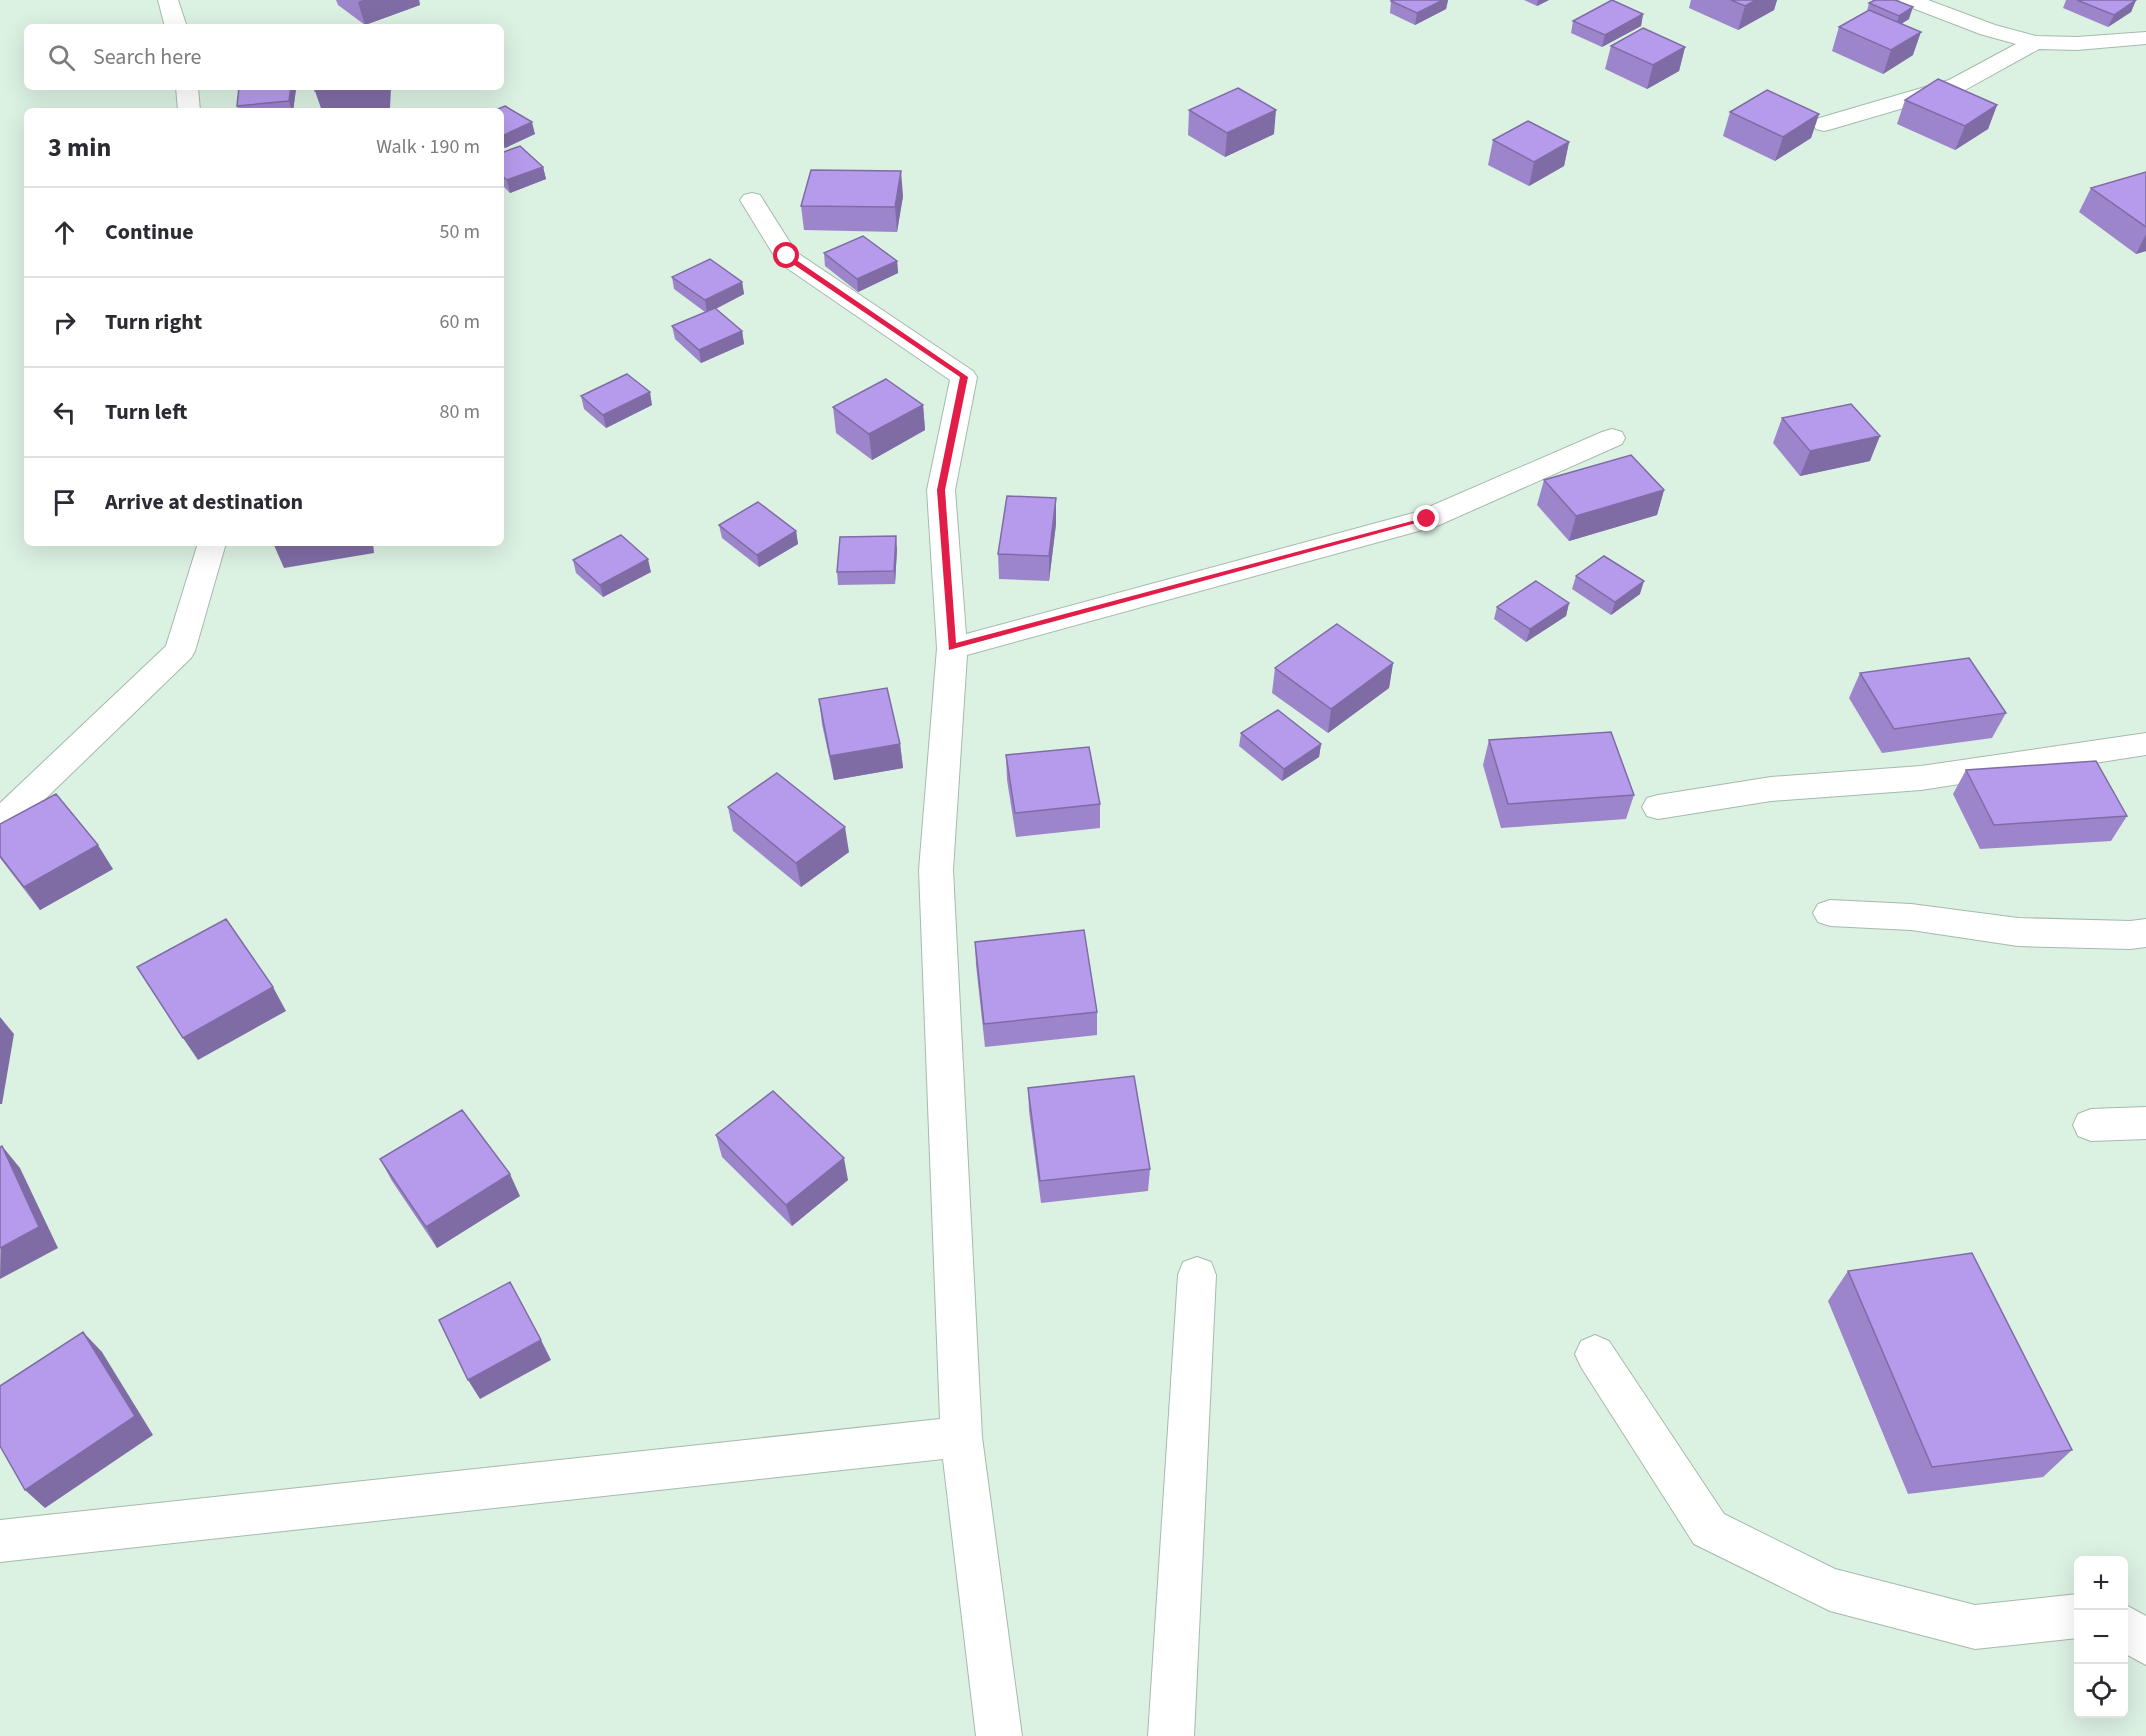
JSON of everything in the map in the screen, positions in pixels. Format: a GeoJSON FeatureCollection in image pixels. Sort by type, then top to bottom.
{"type":"FeatureCollection","features":[{"type":"Feature","properties":{"kind":"street"},"geometry":{"type":"LineString","coordinates":[[168,0],[175,24]]}},
{"type":"Feature","properties":{"kind":"street"},"geometry":{"type":"LineString","coordinates":[[1909,0],[2002,33],[2036,42],[2058,44],[2146,38]]}},
{"type":"Feature","properties":{"kind":"street"},"geometry":{"type":"LineString","coordinates":[[1824,124],[1957,85],[2036,42]]}},
{"type":"Feature","properties":{"kind":"street"},"geometry":{"type":"LineString","coordinates":[[187,90],[189,108]]}},
{"type":"Feature","properties":{"kind":"street"},"geometry":{"type":"LineString","coordinates":[[752,200],[787,256],[964,377],[941,490],[952,648],[936,870],[962,1437],[999,1736]]}},
{"type":"Feature","properties":{"kind":"street"},"geometry":{"type":"LineString","coordinates":[[952,648],[1427,519],[1611,438]]}},
{"type":"Feature","properties":{"kind":"street"},"geometry":{"type":"LineString","coordinates":[[0,823],[180,651],[211,546]]}},
{"type":"Feature","properties":{"kind":"street"},"geometry":{"type":"LineString","coordinates":[[1658,807],[1772,789],[1922,778],[2146,744]]}},
{"type":"Feature","properties":{"kind":"street"},"geometry":{"type":"LineString","coordinates":[[1830,913],[1911,918],[2018,932],[2130,935],[2146,933]]}},
{"type":"Feature","properties":{"kind":"street"},"geometry":{"type":"LineString","coordinates":[[2091,1125],[2146,1123]]}},
{"type":"Feature","properties":{"kind":"street"},"geometry":{"type":"LineString","coordinates":[[1171,1736],[1197,1275]]}},
{"type":"Feature","properties":{"kind":"street"},"geometry":{"type":"LineString","coordinates":[[1595,1353],[1709,1529],[1830,1589],[1975,1627],[2074,1617]]}},
{"type":"Feature","properties":{"kind":"street"},"geometry":{"type":"LineString","coordinates":[[0,1541],[962,1437]]}},
{"type":"Feature","properties":{"kind":"street"},"geometry":{"type":"LineString","coordinates":[[2128,1629],[2146,1643]]}},
{"type":"Feature","properties":{"kind":"building"},"geometry":{"type":"Polygon","coordinates":[[[1443,0],[1417,13],[1391,1],[1443,0]]]}},
{"type":"Feature","properties":{"kind":"building"},"geometry":{"type":"Polygon","coordinates":[[[1612,0],[1643,14],[1605,35],[1573,21],[1612,0]]]}},
{"type":"Feature","properties":{"kind":"building"},"geometry":{"type":"Polygon","coordinates":[[[1731,0],[1756,0],[1745,6],[1731,0]]]}},
{"type":"Feature","properties":{"kind":"building"},"geometry":{"type":"Polygon","coordinates":[[[1875,0],[1895,0],[1913,7],[1899,16],[1869,3],[1875,0]]]}},
{"type":"Feature","properties":{"kind":"building"},"geometry":{"type":"Polygon","coordinates":[[[2077,0],[2136,0],[2114,15],[2077,0]]]}},
{"type":"Feature","properties":{"kind":"building"},"geometry":{"type":"Polygon","coordinates":[[[1869,10],[1921,32],[1891,50],[1839,27],[1869,10]]]}},
{"type":"Feature","properties":{"kind":"building"},"geometry":{"type":"Polygon","coordinates":[[[1643,28],[1685,47],[1653,65],[1611,46],[1643,28]]]}},
{"type":"Feature","properties":{"kind":"building"},"geometry":{"type":"Polygon","coordinates":[[[1938,79],[1997,105],[1965,126],[1905,100],[1938,79]]]}},
{"type":"Feature","properties":{"kind":"building"},"geometry":{"type":"Polygon","coordinates":[[[1238,88],[1276,110],[1227,133],[1189,110],[1238,88]]]}},
{"type":"Feature","properties":{"kind":"building"},"geometry":{"type":"Polygon","coordinates":[[[239,90],[291,90],[289,101],[237,106],[239,90]]]}},
{"type":"Feature","properties":{"kind":"building"},"geometry":{"type":"Polygon","coordinates":[[[1767,90],[1819,114],[1783,137],[1730,112],[1767,90]]]}},
{"type":"Feature","properties":{"kind":"building"},"geometry":{"type":"Polygon","coordinates":[[[505,106],[532,122],[504,135],[504,108],[500,108],[505,106]]]}},
{"type":"Feature","properties":{"kind":"building"},"geometry":{"type":"Polygon","coordinates":[[[1528,121],[1569,142],[1534,162],[1493,140],[1528,121]]]}},
{"type":"Feature","properties":{"kind":"building"},"geometry":{"type":"Polygon","coordinates":[[[520,146],[543,167],[507,180],[504,178],[504,152],[520,146]]]}},
{"type":"Feature","properties":{"kind":"building"},"geometry":{"type":"Polygon","coordinates":[[[811,170],[901,171],[895,207],[801,206],[811,170]]]}},
{"type":"Feature","properties":{"kind":"building"},"geometry":{"type":"Polygon","coordinates":[[[2146,172],[2146,227],[2091,188],[2146,172]]]}},
{"type":"Feature","properties":{"kind":"building"},"geometry":{"type":"Polygon","coordinates":[[[863,236],[897,261],[857,279],[824,253],[863,236]]]}},
{"type":"Feature","properties":{"kind":"building"},"geometry":{"type":"Polygon","coordinates":[[[710,259],[742,282],[705,300],[672,277],[710,259]]]}},
{"type":"Feature","properties":{"kind":"building"},"geometry":{"type":"Polygon","coordinates":[[[715,308],[742,331],[699,350],[672,326],[715,308]]]}},
{"type":"Feature","properties":{"kind":"building"},"geometry":{"type":"Polygon","coordinates":[[[627,374],[650,392],[603,415],[581,396],[627,374]]]}},
{"type":"Feature","properties":{"kind":"building"},"geometry":{"type":"Polygon","coordinates":[[[886,379],[923,405],[869,434],[833,407],[886,379]]]}},
{"type":"Feature","properties":{"kind":"building"},"geometry":{"type":"Polygon","coordinates":[[[1851,404],[1880,436],[1810,451],[1782,418],[1851,404]]]}},
{"type":"Feature","properties":{"kind":"building"},"geometry":{"type":"Polygon","coordinates":[[[1631,455],[1664,490],[1576,516],[1544,480],[1631,455]]]}},
{"type":"Feature","properties":{"kind":"building"},"geometry":{"type":"Polygon","coordinates":[[[1007,496],[1056,498],[1049,556],[998,554],[1007,496]]]}},
{"type":"Feature","properties":{"kind":"building"},"geometry":{"type":"Polygon","coordinates":[[[758,502],[796,531],[757,555],[719,525],[758,502]]]}},
{"type":"Feature","properties":{"kind":"building"},"geometry":{"type":"Polygon","coordinates":[[[621,535],[648,559],[600,585],[573,560],[621,535]]]}},
{"type":"Feature","properties":{"kind":"building"},"geometry":{"type":"Polygon","coordinates":[[[896,536],[894,571],[837,572],[840,537],[896,536]]]}},
{"type":"Feature","properties":{"kind":"building"},"geometry":{"type":"Polygon","coordinates":[[[1604,556],[1644,581],[1615,602],[1576,576],[1604,556]]]}},
{"type":"Feature","properties":{"kind":"building"},"geometry":{"type":"Polygon","coordinates":[[[1536,581],[1569,603],[1530,629],[1497,607],[1536,581]]]}},
{"type":"Feature","properties":{"kind":"building"},"geometry":{"type":"Polygon","coordinates":[[[1337,624],[1393,663],[1331,709],[1275,668],[1337,624]]]}},
{"type":"Feature","properties":{"kind":"building"},"geometry":{"type":"Polygon","coordinates":[[[1969,658],[2006,713],[1894,729],[1860,673],[1969,658]]]}},
{"type":"Feature","properties":{"kind":"building"},"geometry":{"type":"Polygon","coordinates":[[[887,688],[900,744],[830,756],[819,699],[887,688]]]}},
{"type":"Feature","properties":{"kind":"building"},"geometry":{"type":"Polygon","coordinates":[[[1278,710],[1321,744],[1284,769],[1241,733],[1278,710]]]}},
{"type":"Feature","properties":{"kind":"building"},"geometry":{"type":"Polygon","coordinates":[[[1611,732],[1634,795],[1508,804],[1489,740],[1611,732]]]}},
{"type":"Feature","properties":{"kind":"building"},"geometry":{"type":"Polygon","coordinates":[[[1089,747],[1100,804],[1015,813],[1006,755],[1089,747]]]}},
{"type":"Feature","properties":{"kind":"building"},"geometry":{"type":"Polygon","coordinates":[[[2096,761],[2127,816],[1994,825],[1966,770],[2096,761]]]}},
{"type":"Feature","properties":{"kind":"building"},"geometry":{"type":"Polygon","coordinates":[[[777,773],[845,827],[796,863],[728,807],[777,773]]]}},
{"type":"Feature","properties":{"kind":"building"},"geometry":{"type":"Polygon","coordinates":[[[56,794],[98,845],[24,887],[0,856],[0,824],[56,794]]]}},
{"type":"Feature","properties":{"kind":"building"},"geometry":{"type":"Polygon","coordinates":[[[226,919],[273,987],[183,1038],[137,967],[226,919]]]}},
{"type":"Feature","properties":{"kind":"building"},"geometry":{"type":"Polygon","coordinates":[[[1084,930],[1097,1012],[984,1024],[975,942],[1084,930]]]}},
{"type":"Feature","properties":{"kind":"building"},"geometry":{"type":"Polygon","coordinates":[[[1134,1076],[1150,1169],[1040,1181],[1028,1088],[1134,1076]]]}},
{"type":"Feature","properties":{"kind":"building"},"geometry":{"type":"Polygon","coordinates":[[[773,1091],[844,1158],[786,1205],[716,1135],[773,1091]]]}},
{"type":"Feature","properties":{"kind":"building"},"geometry":{"type":"Polygon","coordinates":[[[462,1110],[510,1174],[426,1227],[380,1159],[462,1110]]]}},
{"type":"Feature","properties":{"kind":"building"},"geometry":{"type":"Polygon","coordinates":[[[2,1146],[39,1227],[0,1248],[0,1147],[2,1146]]]}},
{"type":"Feature","properties":{"kind":"building"},"geometry":{"type":"Polygon","coordinates":[[[1972,1253],[2072,1450],[1932,1467],[1848,1271],[1972,1253]]]}},
{"type":"Feature","properties":{"kind":"building"},"geometry":{"type":"Polygon","coordinates":[[[510,1282],[541,1340],[468,1380],[439,1320],[510,1282]]]}},
{"type":"Feature","properties":{"kind":"building"},"geometry":{"type":"Polygon","coordinates":[[[83,1332],[135,1416],[25,1490],[0,1446],[0,1386],[83,1332]]]}},
{"type":"Feature","properties":{"kind":"route"},"geometry":{"type":"LineString","coordinates":[[787,256],[964,377],[941,490],[952,648],[1427,519]]}}]}
